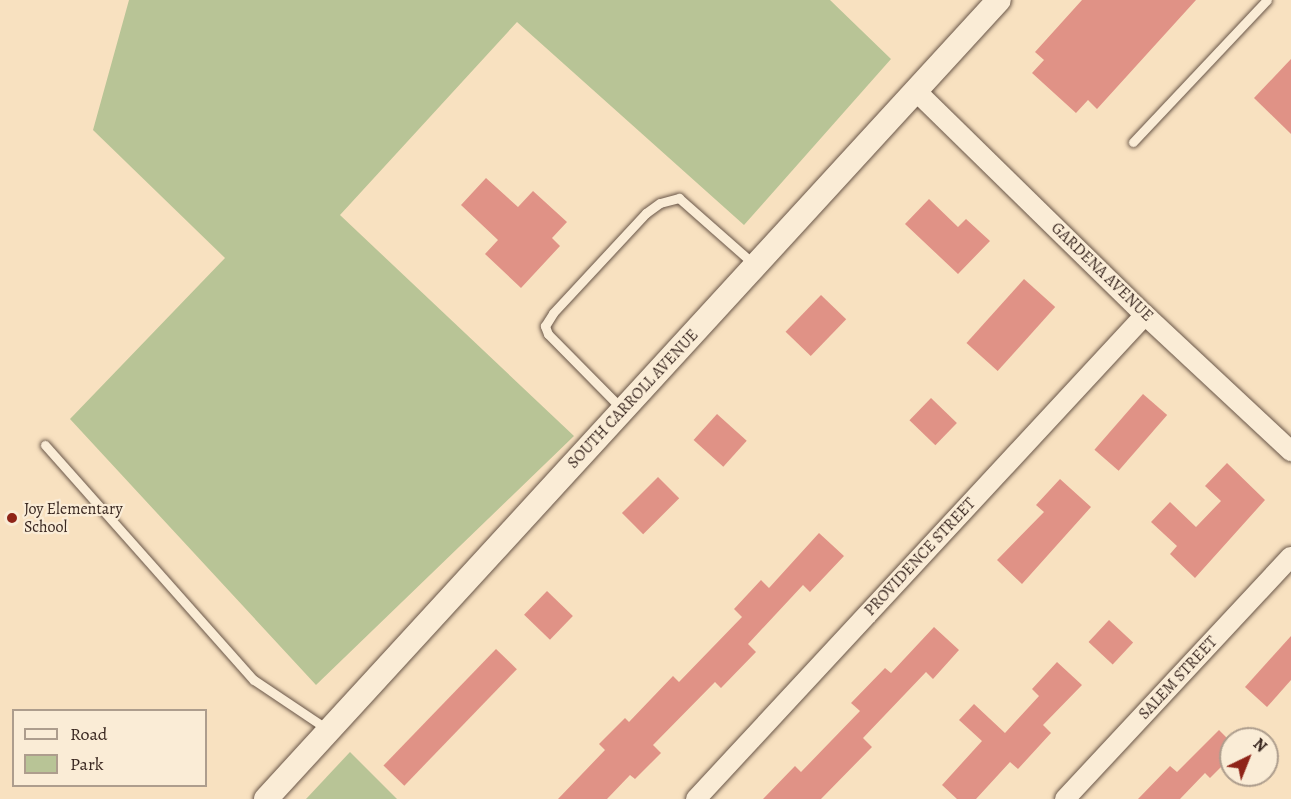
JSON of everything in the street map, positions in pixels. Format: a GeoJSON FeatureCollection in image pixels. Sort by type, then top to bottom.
{"type":"FeatureCollection","features":[{"type":"Feature","properties":{"kind":"street","name":"SOUTH CARROLL AVENUE"},"geometry":{"type":"LineString","coordinates":[[266,799],[999,0]]}},
{"type":"Feature","properties":{"kind":"street","name":"GARDENA AVENUE"},"geometry":{"type":"LineString","coordinates":[[916,91],[1145,315],[1291,451]]}},
{"type":"Feature","properties":{"kind":"street","name":"PROVIDENCE STREET"},"geometry":{"type":"LineString","coordinates":[[696,799],[1145,315]]}},
{"type":"Feature","properties":{"kind":"street","name":"SALEM STREET"},"geometry":{"type":"LineString","coordinates":[[1065,799],[1291,557]]}},
{"type":"Feature","properties":{"kind":"lane"},"geometry":{"type":"LineString","coordinates":[[1133,142],[1267,0]]}},
{"type":"Feature","properties":{"kind":"lane"},"geometry":{"type":"LineString","coordinates":[[623,410],[548,334],[545,326],[646,213],[660,203],[680,198],[756,265]]}},
{"type":"Feature","properties":{"kind":"lane"},"geometry":{"type":"LineString","coordinates":[[45,446],[254,680],[329,730]]}},
{"type":"Feature","properties":{"kind":"green space"},"geometry":{"type":"Polygon","coordinates":[[[129,0],[830,0],[891,59],[744,225],[517,22],[340,215],[574,436],[316,685],[70,419],[225,258],[93,130],[129,0]]]}},
{"type":"Feature","properties":{"kind":"green space"},"geometry":{"type":"Polygon","coordinates":[[[350,752],[397,799],[306,799],[350,752]]]}},
{"type":"Feature","properties":{"kind":"building"},"geometry":{"type":"Polygon","coordinates":[[[1082,0],[1196,0],[1097,109],[1088,100],[1076,113],[1032,73],[1044,60],[1035,52],[1082,0]]]}},
{"type":"Feature","properties":{"kind":"building"},"geometry":{"type":"Polygon","coordinates":[[[1291,59],[1291,134],[1254,98],[1291,59]]]}},
{"type":"Feature","properties":{"kind":"building"},"geometry":{"type":"Polygon","coordinates":[[[486,178],[518,207],[533,191],[567,222],[552,238],[560,246],[521,288],[485,254],[498,240],[461,205],[486,178]]]}},
{"type":"Feature","properties":{"kind":"building"},"geometry":{"type":"Polygon","coordinates":[[[929,199],[958,227],[966,219],[990,241],[958,274],[905,224],[929,199]]]}},
{"type":"Feature","properties":{"kind":"building"},"geometry":{"type":"Polygon","coordinates":[[[1024,279],[1055,307],[998,371],[966,343],[1024,279]]]}},
{"type":"Feature","properties":{"kind":"building"},"geometry":{"type":"Polygon","coordinates":[[[821,295],[846,319],[811,356],[786,332],[821,295]]]}},
{"type":"Feature","properties":{"kind":"building"},"geometry":{"type":"Polygon","coordinates":[[[1143,394],[1167,415],[1119,471],[1094,450],[1143,394]]]}},
{"type":"Feature","properties":{"kind":"building"},"geometry":{"type":"Polygon","coordinates":[[[931,398],[957,423],[935,445],[909,420],[931,398]]]}},
{"type":"Feature","properties":{"kind":"building"},"geometry":{"type":"Polygon","coordinates":[[[717,414],[747,441],[723,467],[694,440],[717,414]]]}},
{"type":"Feature","properties":{"kind":"building"},"geometry":{"type":"Polygon","coordinates":[[[1227,463],[1265,500],[1195,578],[1170,554],[1177,546],[1151,522],[1170,502],[1196,527],[1221,501],[1205,486],[1227,463]]]}},
{"type":"Feature","properties":{"kind":"building"},"geometry":{"type":"Polygon","coordinates":[[[658,477],[679,498],[643,534],[622,513],[658,477]]]}},
{"type":"Feature","properties":{"kind":"building"},"geometry":{"type":"Polygon","coordinates":[[[1060,479],[1091,507],[1022,584],[997,560],[1044,512],[1036,505],[1060,479]]]}},
{"type":"Feature","properties":{"kind":"building"},"geometry":{"type":"Polygon","coordinates":[[[819,533],[844,556],[810,592],[803,585],[748,644],[756,652],[721,688],[715,682],[653,745],[661,753],[635,779],[630,775],[607,799],[558,799],[605,750],[599,744],[625,718],[629,722],[673,676],[679,682],[742,617],[734,609],[761,580],[769,588],[819,533]]]}},
{"type":"Feature","properties":{"kind":"building"},"geometry":{"type":"Polygon","coordinates":[[[547,591],[573,616],[550,640],[524,615],[547,591]]]}},
{"type":"Feature","properties":{"kind":"building"},"geometry":{"type":"Polygon","coordinates":[[[1109,620],[1133,643],[1113,664],[1089,642],[1109,620]]]}},
{"type":"Feature","properties":{"kind":"building"},"geometry":{"type":"Polygon","coordinates":[[[934,627],[959,650],[933,679],[926,672],[863,738],[872,747],[821,799],[763,799],[795,766],[801,772],[860,711],[851,703],[885,668],[891,673],[934,627]]]}},
{"type":"Feature","properties":{"kind":"building"},"geometry":{"type":"Polygon","coordinates":[[[1291,636],[1291,680],[1267,707],[1245,687],[1291,636]]]}},
{"type":"Feature","properties":{"kind":"building"},"geometry":{"type":"Polygon","coordinates":[[[496,649],[517,669],[404,786],[383,766],[496,649]]]}},
{"type":"Feature","properties":{"kind":"building"},"geometry":{"type":"Polygon","coordinates":[[[1057,662],[1082,685],[1043,725],[1051,733],[1018,769],[1010,762],[976,799],[957,799],[942,785],[982,741],[959,720],[974,704],[1005,733],[1039,696],[1032,689],[1057,662]]]}},
{"type":"Feature","properties":{"kind":"building"},"geometry":{"type":"Polygon","coordinates":[[[1219,730],[1219,769],[1210,778],[1205,773],[1180,799],[1138,799],[1170,766],[1177,772],[1219,730]]]}},
{"type":"Feature","properties":{"kind":"place","name":"Joy Elementary School"},"geometry":{"type":"Point","coordinates":[12,518]}}]}
